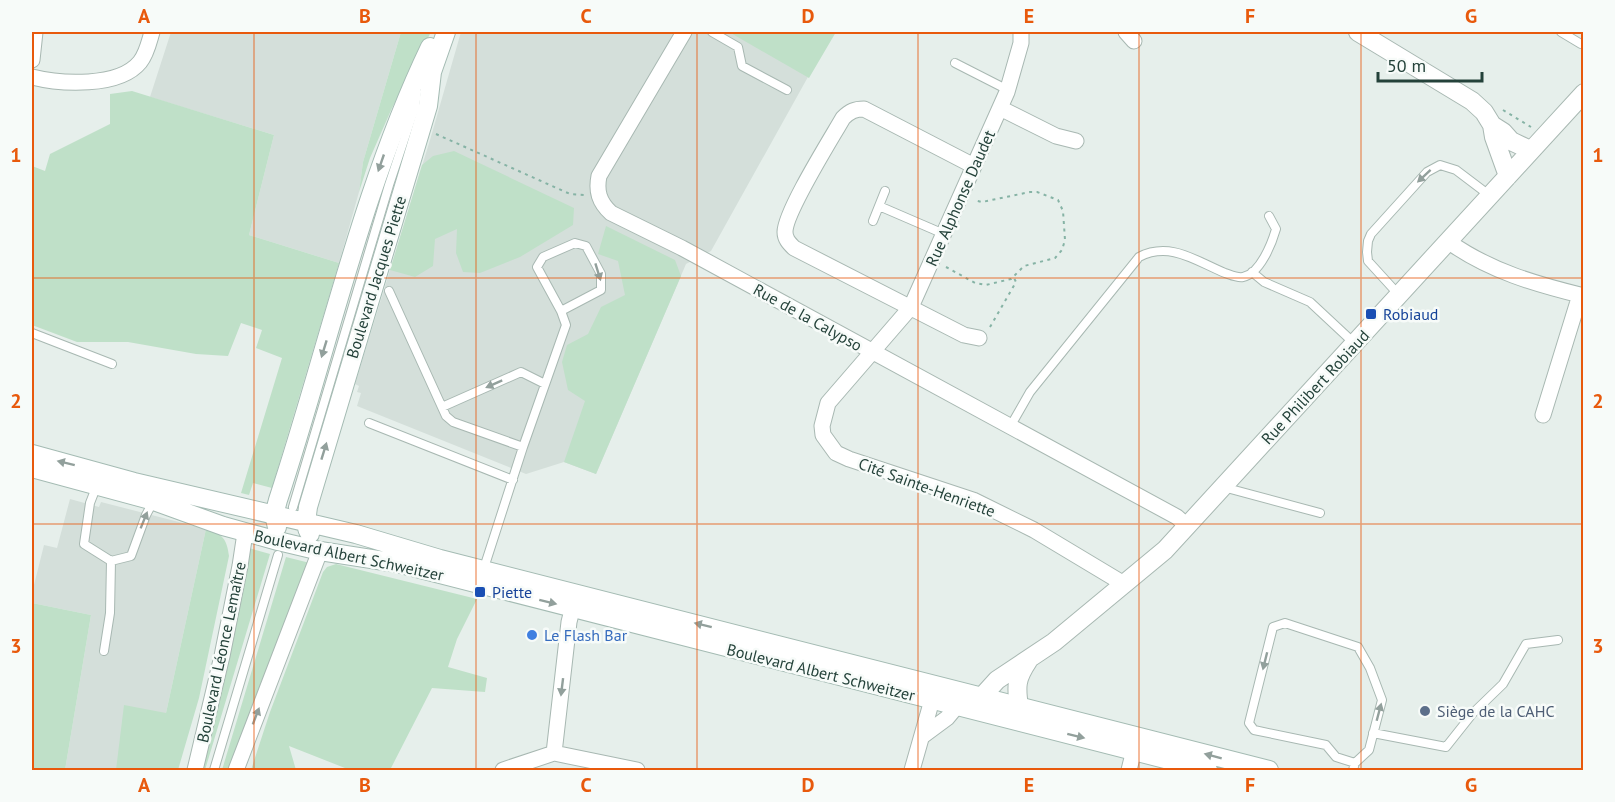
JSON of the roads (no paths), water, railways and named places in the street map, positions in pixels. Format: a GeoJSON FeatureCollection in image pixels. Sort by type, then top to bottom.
{"type":"FeatureCollection","features":[{"type":"Feature","properties":{"kind":"main road","name":"Boulevard Jacques Piette"},"geometry":{"type":"LineString","coordinates":[[267,531],[387,146],[437,32]]}},
{"type":"Feature","properties":{"kind":"main road","name":"Boulevard Jacques Piette"},"geometry":{"type":"LineString","coordinates":[[313,537],[310,500],[428,106],[432,72],[446,32]]}},
{"type":"Feature","properties":{"kind":"main road"},"geometry":{"type":"LineString","coordinates":[[1358,32],[1472,101],[1511,141],[1530,150]]}},
{"type":"Feature","properties":{"kind":"main road","name":"Rue Philibert Robiaud"},"geometry":{"type":"LineString","coordinates":[[985,701],[997,680],[1054,642],[1165,550],[1584,93]]}},
{"type":"Feature","properties":{"kind":"main road"},"geometry":{"type":"LineString","coordinates":[[1488,118],[1508,176]]}},
{"type":"Feature","properties":{"kind":"main road","name":"Boulevard Albert Schweitzer"},"geometry":{"type":"LineString","coordinates":[[32,454],[154,501],[267,531],[313,537],[397,562],[481,577],[985,701],[1017,714]]}},
{"type":"Feature","properties":{"kind":"main road","name":"Boulevard Albert Schweitzer"},"geometry":{"type":"LineString","coordinates":[[32,468],[98,479],[267,531],[405,553],[422,553],[481,577]]}},
{"type":"Feature","properties":{"kind":"main road","name":"Boulevard Albert Schweitzer"},"geometry":{"type":"LineString","coordinates":[[575,601],[932,700],[957,706],[1017,714],[1136,744],[1269,771]]}},
{"type":"Feature","properties":{"kind":"main road"},"geometry":{"type":"LineString","coordinates":[[1017,714],[1018,676],[1028,661]]}},
{"type":"Feature","properties":{"kind":"main road"},"geometry":{"type":"LineString","coordinates":[[932,700],[942,692],[985,701]]}},
{"type":"Feature","properties":{"kind":"main road"},"geometry":{"type":"LineString","coordinates":[[957,706],[963,700],[985,701]]}},
{"type":"Feature","properties":{"kind":"main road","name":"Boulevard Albert Schweitzer"},"geometry":{"type":"LineString","coordinates":[[1136,744],[1208,771]]}},
{"type":"Feature","properties":{"kind":"street"},"geometry":{"type":"LineString","coordinates":[[32,60],[35,32]]}},
{"type":"Feature","properties":{"kind":"street"},"geometry":{"type":"LineString","coordinates":[[32,77],[50,81],[84,82],[112,78],[129,71],[142,59],[152,32]]}},
{"type":"Feature","properties":{"kind":"street","name":"Rue de la Calypso"},"geometry":{"type":"LineString","coordinates":[[684,32],[599,176],[597,187],[603,206],[611,213],[682,248],[1177,517],[1187,526]]}},
{"type":"Feature","properties":{"kind":"street","name":"Rue Alphonse Daudet"},"geometry":{"type":"LineString","coordinates":[[873,353],[911,307],[1008,90],[1021,43],[1021,32]]}},
{"type":"Feature","properties":{"kind":"street"},"geometry":{"type":"LineString","coordinates":[[1000,108],[1056,136],[1076,141]]}},
{"type":"Feature","properties":{"kind":"street"},"geometry":{"type":"LineString","coordinates":[[974,166],[864,109],[857,109],[843,118],[800,194],[786,224],[785,232],[786,240],[794,248],[963,335],[979,338]]}},
{"type":"Feature","properties":{"kind":"street"},"geometry":{"type":"LineString","coordinates":[[1449,242],[1473,259],[1502,272],[1582,296],[1543,415]]}},
{"type":"Feature","properties":{"kind":"street","name":"Cité Sainte-Henriette"},"geometry":{"type":"LineString","coordinates":[[873,353],[828,404],[822,426],[823,435],[836,453],[973,500],[1034,530],[1124,584]]}},
{"type":"Feature","properties":{"kind":"street","name":"Boulevard Léonce Lemaître"},"geometry":{"type":"LineString","coordinates":[[195,771],[240,566],[267,531]]}},
{"type":"Feature","properties":{"kind":"street"},"geometry":{"type":"LineString","coordinates":[[236,771],[313,537]]}},
{"type":"Feature","properties":{"kind":"street"},"geometry":{"type":"LineString","coordinates":[[554,753],[569,622],[575,601]]}},
{"type":"Feature","properties":{"kind":"street"},"geometry":{"type":"LineString","coordinates":[[912,771],[932,700]]}},
{"type":"Feature","properties":{"kind":"street"},"geometry":{"type":"LineString","coordinates":[[924,735],[947,718],[957,706]]}},
{"type":"Feature","properties":{"kind":"street"},"geometry":{"type":"LineString","coordinates":[[1129,771],[1136,744]]}},
{"type":"Feature","properties":{"kind":"street"},"geometry":{"type":"LineString","coordinates":[[503,771],[554,753],[637,771]]}},
{"type":"Feature","properties":{"kind":"lane"},"geometry":{"type":"LineString","coordinates":[[712,32],[738,47],[742,66],[787,90]]}},
{"type":"Feature","properties":{"kind":"lane"},"geometry":{"type":"LineString","coordinates":[[1561,32],[1583,46]]}},
{"type":"Feature","properties":{"kind":"lane"},"geometry":{"type":"LineString","coordinates":[[293,507],[389,185],[415,107],[428,51]]}},
{"type":"Feature","properties":{"kind":"lane"},"geometry":{"type":"LineString","coordinates":[[954,63],[1008,90]]}},
{"type":"Feature","properties":{"kind":"lane"},"geometry":{"type":"LineString","coordinates":[[415,107],[432,72]]}},
{"type":"Feature","properties":{"kind":"lane"},"geometry":{"type":"LineString","coordinates":[[1399,295],[1368,261],[1367,252],[1371,234],[1403,198],[1427,172],[1440,165],[1455,170],[1490,196]]}},
{"type":"Feature","properties":{"kind":"lane"},"geometry":{"type":"LineString","coordinates":[[873,221],[885,191]]}},
{"type":"Feature","properties":{"kind":"lane"},"geometry":{"type":"LineString","coordinates":[[879,206],[944,234]]}},
{"type":"Feature","properties":{"kind":"lane"},"geometry":{"type":"LineString","coordinates":[[1010,427],[1030,392],[1138,257],[1160,250],[1175,252],[1193,257],[1241,278],[1252,272],[1269,252],[1276,229],[1269,216]]}},
{"type":"Feature","properties":{"kind":"lane"},"geometry":{"type":"LineString","coordinates":[[481,577],[523,447],[567,325],[537,267],[543,257],[575,243],[586,246],[601,274],[601,290],[561,311]]}},
{"type":"Feature","properties":{"kind":"lane"},"geometry":{"type":"LineString","coordinates":[[1252,272],[1264,282],[1310,302],[1355,344]]}},
{"type":"Feature","properties":{"kind":"lane"},"geometry":{"type":"LineString","coordinates":[[389,291],[446,416],[453,422],[523,447]]}},
{"type":"Feature","properties":{"kind":"lane"},"geometry":{"type":"LineString","coordinates":[[32,333],[112,364]]}},
{"type":"Feature","properties":{"kind":"lane"},"geometry":{"type":"LineString","coordinates":[[442,407],[521,372],[545,384]]}},
{"type":"Feature","properties":{"kind":"lane"},"geometry":{"type":"LineString","coordinates":[[369,423],[513,480]]}},
{"type":"Feature","properties":{"kind":"lane"},"geometry":{"type":"LineString","coordinates":[[98,479],[90,503],[84,544],[111,561],[131,556],[146,515],[154,501]]}},
{"type":"Feature","properties":{"kind":"lane"},"geometry":{"type":"LineString","coordinates":[[1223,487],[1320,513]]}},
{"type":"Feature","properties":{"kind":"lane"},"geometry":{"type":"LineString","coordinates":[[214,771],[267,531]]}},
{"type":"Feature","properties":{"kind":"lane"},"geometry":{"type":"LineString","coordinates":[[104,651],[110,613],[111,561]]}},
{"type":"Feature","properties":{"kind":"lane"},"geometry":{"type":"LineString","coordinates":[[1285,623],[1358,647],[1370,668],[1382,700],[1369,750],[1354,767],[1336,757],[1326,745],[1254,730],[1249,723],[1273,627],[1285,623]]}},
{"type":"Feature","properties":{"kind":"lane"},"geometry":{"type":"LineString","coordinates":[[1373,733],[1446,747],[1473,712],[1503,684],[1526,644],[1558,640]]}},
{"type":"Feature","properties":{"kind":"place","name":"Robiaud"},"geometry":{"type":"Point","coordinates":[1371,314]}},
{"type":"Feature","properties":{"kind":"place","name":"Piette"},"geometry":{"type":"Point","coordinates":[480,592]}},
{"type":"Feature","properties":{"kind":"place","name":"Le Flash Bar"},"geometry":{"type":"Point","coordinates":[532,635]}},
{"type":"Feature","properties":{"kind":"place","name":"Siège de la CAHC"},"geometry":{"type":"Point","coordinates":[1425,711]}}]}
